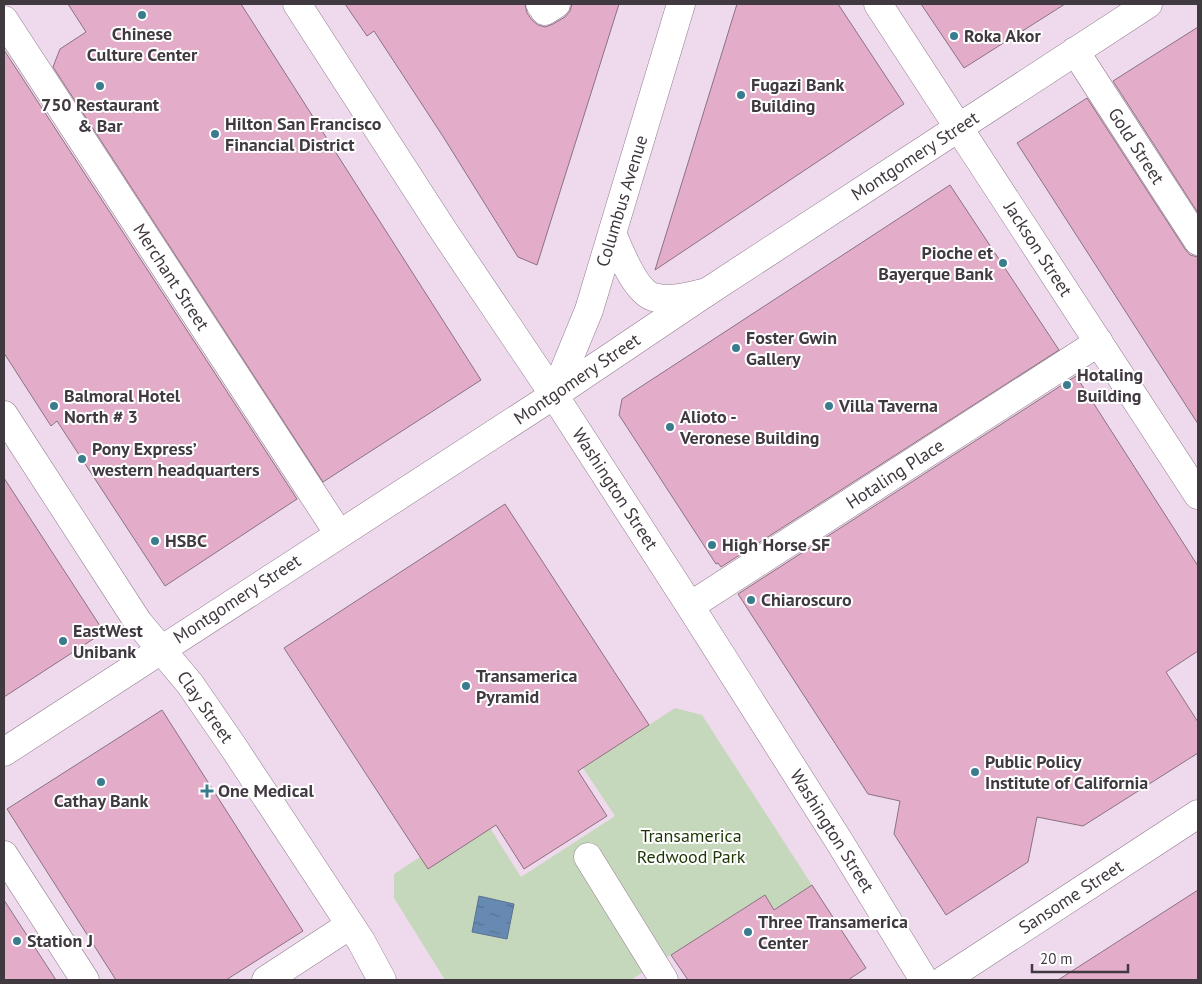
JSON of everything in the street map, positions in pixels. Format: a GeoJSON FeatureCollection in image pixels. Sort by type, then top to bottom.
{"type":"FeatureCollection","features":[{"type":"Feature","properties":{"kind":"street","name":"Washington Street"},"geometry":{"type":"LineString","coordinates":[[297,4],[690,606],[839,841],[924,980]]}},
{"type":"Feature","properties":{"kind":"street"},"geometry":{"type":"LineString","coordinates":[[540,4],[545,11],[556,4]]}},
{"type":"Feature","properties":{"kind":"street","name":"Columbus Avenue"},"geometry":{"type":"LineString","coordinates":[[554,395],[589,310],[681,4]]}},
{"type":"Feature","properties":{"kind":"street","name":"Jackson Street"},"geometry":{"type":"LineString","coordinates":[[878,4],[1198,495]]}},
{"type":"Feature","properties":{"kind":"street","name":"Montgomery Street"},"geometry":{"type":"LineString","coordinates":[[4,752],[161,648],[554,395],[707,292],[1148,4]]}},
{"type":"Feature","properties":{"kind":"street","name":"Merchant Street"},"geometry":{"type":"LineString","coordinates":[[4,20],[338,534]]}},
{"type":"Feature","properties":{"kind":"street","name":"Gold Street"},"geometry":{"type":"LineString","coordinates":[[1075,52],[1198,241]]}},
{"type":"Feature","properties":{"kind":"street"},"geometry":{"type":"LineString","coordinates":[[612,233],[634,279],[653,297],[669,298],[707,292]]}},
{"type":"Feature","properties":{"kind":"street","name":"Hotaling Place"},"geometry":{"type":"LineString","coordinates":[[690,606],[1099,342]]}},
{"type":"Feature","properties":{"kind":"street","name":"Clay Street"},"geometry":{"type":"LineString","coordinates":[[4,415],[138,622],[190,684],[228,740],[364,946],[382,980]]}},
{"type":"Feature","properties":{"kind":"street","name":"Sansome Street"},"geometry":{"type":"LineString","coordinates":[[944,980],[1198,814]]}},
{"type":"Feature","properties":{"kind":"street"},"geometry":{"type":"LineString","coordinates":[[4,855],[85,980]]}},
{"type":"Feature","properties":{"kind":"street"},"geometry":{"type":"LineString","coordinates":[[588,858],[664,980]]}},
{"type":"Feature","properties":{"kind":"street"},"geometry":{"type":"LineString","coordinates":[[266,980],[350,925]]}},
{"type":"Feature","properties":{"kind":"green space","name":"Transamerica Redwood Park"},"geometry":{"type":"Polygon","coordinates":[[[675,708],[702,715],[812,885],[774,910],[765,895],[631,980],[445,980],[394,898],[394,874],[420,857],[428,868],[490,828],[521,877],[615,816],[583,768],[675,708]]]}},
{"type":"Feature","properties":{"kind":"water"},"geometry":{"type":"Polygon","coordinates":[[[479,896],[514,904],[507,939],[472,932],[479,896]]]}},
{"type":"Feature","properties":{"kind":"building"},"geometry":{"type":"Polygon","coordinates":[[[68,4],[241,4],[481,380],[323,482],[53,67],[60,49],[86,32],[68,4]]]}},
{"type":"Feature","properties":{"kind":"building"},"geometry":{"type":"Polygon","coordinates":[[[345,4],[525,4],[527,13],[532,20],[538,25],[545,27],[565,17],[570,11],[572,4],[619,4],[537,265],[518,257],[444,138],[374,31],[367,36],[345,4]]]}},
{"type":"Feature","properties":{"kind":"building"},"geometry":{"type":"Polygon","coordinates":[[[737,4],[838,4],[904,104],[655,270],[737,4]]]}},
{"type":"Feature","properties":{"kind":"building"},"geometry":{"type":"Polygon","coordinates":[[[921,4],[1065,4],[964,68],[921,4]]]}},
{"type":"Feature","properties":{"kind":"building"},"geometry":{"type":"Polygon","coordinates":[[[1198,27],[1198,213],[1113,81],[1198,27]]]}},
{"type":"Feature","properties":{"kind":"building"},"geometry":{"type":"Polygon","coordinates":[[[4,50],[297,499],[165,586],[57,421],[51,426],[4,353],[4,50]]]}},
{"type":"Feature","properties":{"kind":"building"},"geometry":{"type":"Polygon","coordinates":[[[1087,98],[1185,249],[1190,255],[1198,257],[1198,424],[1017,143],[1087,98]]]}},
{"type":"Feature","properties":{"kind":"building"},"geometry":{"type":"Polygon","coordinates":[[[950,185],[1059,350],[721,567],[718,563],[716,564],[619,415],[622,399],[950,185]]]}},
{"type":"Feature","properties":{"kind":"building"},"geometry":{"type":"Polygon","coordinates":[[[1076,376],[1198,566],[1198,651],[1166,672],[1198,722],[1198,753],[1083,826],[1037,817],[1028,862],[946,915],[894,834],[900,801],[868,794],[738,594],[1076,376]]]}},
{"type":"Feature","properties":{"kind":"building"},"geometry":{"type":"Polygon","coordinates":[[[4,478],[104,632],[4,697],[4,478]]]}},
{"type":"Feature","properties":{"kind":"building","name":"Transamerica Pyramid"},"geometry":{"type":"Polygon","coordinates":[[[505,504],[649,725],[578,771],[607,816],[524,869],[496,825],[428,869],[284,648],[505,504]]]}},
{"type":"Feature","properties":{"kind":"building"},"geometry":{"type":"Polygon","coordinates":[[[162,710],[303,931],[226,980],[116,980],[7,809],[162,710]]]}},
{"type":"Feature","properties":{"kind":"building","name":"Three Transamerica Center"},"geometry":{"type":"Polygon","coordinates":[[[812,885],[866,968],[848,980],[688,980],[671,955],[765,895],[774,910],[812,885]]]}},
{"type":"Feature","properties":{"kind":"building"},"geometry":{"type":"Polygon","coordinates":[[[1198,890],[1198,980],[1058,980],[1198,890]]]}},
{"type":"Feature","properties":{"kind":"building","name":"Station J"},"geometry":{"type":"Polygon","coordinates":[[[4,900],[56,980],[4,980],[4,900]]]}},
{"type":"Feature","properties":{"kind":"place","name":"Chinese Culture Center"},"geometry":{"type":"Point","coordinates":[142,15]}},
{"type":"Feature","properties":{"kind":"place","name":"Roka Akor"},"geometry":{"type":"Point","coordinates":[954,36]}},
{"type":"Feature","properties":{"kind":"place","name":"750 Restaurant & Bar"},"geometry":{"type":"Point","coordinates":[100,86]}},
{"type":"Feature","properties":{"kind":"place","name":"Fugazi Bank Building"},"geometry":{"type":"Point","coordinates":[741,95]}},
{"type":"Feature","properties":{"kind":"place","name":"Hilton San Francisco Financial District"},"geometry":{"type":"Point","coordinates":[215,134]}},
{"type":"Feature","properties":{"kind":"place","name":"Pioche et Bayerque Bank"},"geometry":{"type":"Point","coordinates":[1003,263]}},
{"type":"Feature","properties":{"kind":"place","name":"Foster Gwin Gallery"},"geometry":{"type":"Point","coordinates":[736,348]}},
{"type":"Feature","properties":{"kind":"place","name":"Hotaling Building"},"geometry":{"type":"Point","coordinates":[1067,385]}},
{"type":"Feature","properties":{"kind":"place","name":"Balmoral Hotel North # 3"},"geometry":{"type":"Point","coordinates":[54,406]}},
{"type":"Feature","properties":{"kind":"place","name":"Villa Taverna"},"geometry":{"type":"Point","coordinates":[829,406]}},
{"type":"Feature","properties":{"kind":"place","name":"Alioto - Veronese Building"},"geometry":{"type":"Point","coordinates":[670,427]}},
{"type":"Feature","properties":{"kind":"place","name":"Pony Express’ western headquarters"},"geometry":{"type":"Point","coordinates":[82,459]}},
{"type":"Feature","properties":{"kind":"place","name":"HSBC"},"geometry":{"type":"Point","coordinates":[155,541]}},
{"type":"Feature","properties":{"kind":"place","name":"High Horse SF"},"geometry":{"type":"Point","coordinates":[712,545]}},
{"type":"Feature","properties":{"kind":"place","name":"Chiaroscuro"},"geometry":{"type":"Point","coordinates":[751,600]}},
{"type":"Feature","properties":{"kind":"place","name":"EastWest Unibank"},"geometry":{"type":"Point","coordinates":[63,641]}},
{"type":"Feature","properties":{"kind":"place","name":"Transamerica Pyramid"},"geometry":{"type":"Point","coordinates":[466,686]}},
{"type":"Feature","properties":{"kind":"place","name":"Public Policy Institute of California"},"geometry":{"type":"Point","coordinates":[975,772]}},
{"type":"Feature","properties":{"kind":"place","name":"Cathay Bank"},"geometry":{"type":"Point","coordinates":[101,782]}},
{"type":"Feature","properties":{"kind":"place","name":"One Medical"},"geometry":{"type":"Point","coordinates":[207,791]}},
{"type":"Feature","properties":{"kind":"place","name":"Three Transamerica Center"},"geometry":{"type":"Point","coordinates":[748,932]}},
{"type":"Feature","properties":{"kind":"place","name":"Station J"},"geometry":{"type":"Point","coordinates":[17,941]}}]}
